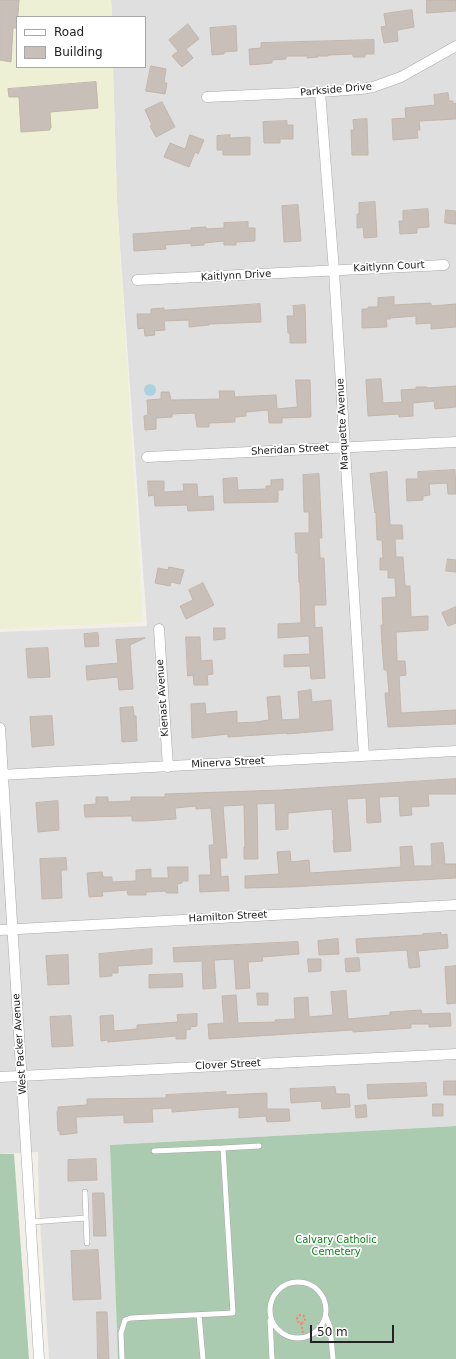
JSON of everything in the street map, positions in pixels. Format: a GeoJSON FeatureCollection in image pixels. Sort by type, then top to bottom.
{"type":"FeatureCollection","features":[{"type":"Feature","properties":{"kind":"street","name":"Parkside Drive"},"geometry":{"type":"LineString","coordinates":[[207,97],[361,89],[387,83],[401,77],[456,46]]}},
{"type":"Feature","properties":{"kind":"street","name":"Marquette Avenue"},"geometry":{"type":"LineString","coordinates":[[320,92],[334,271],[364,756]]}},
{"type":"Feature","properties":{"kind":"street","name":"Kaitlynn Court"},"geometry":{"type":"LineString","coordinates":[[334,271],[444,265]]}},
{"type":"Feature","properties":{"kind":"street","name":"Kaitlynn Drive"},"geometry":{"type":"LineString","coordinates":[[137,280],[334,271]]}},
{"type":"Feature","properties":{"kind":"street","name":"Sheridan Street"},"geometry":{"type":"LineString","coordinates":[[147,457],[456,442]]}},
{"type":"Feature","properties":{"kind":"street","name":"Kienast Avenue"},"geometry":{"type":"LineString","coordinates":[[159,629],[168,766]]}},
{"type":"Feature","properties":{"kind":"street","name":"West Packer Avenue"},"geometry":{"type":"LineString","coordinates":[[0,728],[1,775],[13,930],[39,1359]]}},
{"type":"Feature","properties":{"kind":"street","name":"Minerva Street"},"geometry":{"type":"LineString","coordinates":[[1,775],[456,751]]}},
{"type":"Feature","properties":{"kind":"street","name":"Hamilton Street"},"geometry":{"type":"LineString","coordinates":[[0,930],[456,905]]}},
{"type":"Feature","properties":{"kind":"street","name":"Clover Street"},"geometry":{"type":"LineString","coordinates":[[0,1077],[456,1054]]}},
{"type":"Feature","properties":{"kind":"lane"},"geometry":{"type":"LineString","coordinates":[[154,1151],[259,1146]]}},
{"type":"Feature","properties":{"kind":"lane"},"geometry":{"type":"LineString","coordinates":[[122,1359],[121,1333],[125,1320],[131,1318],[233,1313],[223,1148]]}},
{"type":"Feature","properties":{"kind":"lane"},"geometry":{"type":"LineString","coordinates":[[85,1192],[87,1243]]}},
{"type":"Feature","properties":{"kind":"lane"},"geometry":{"type":"LineString","coordinates":[[31,1222],[86,1218]]}},
{"type":"Feature","properties":{"kind":"lane"},"geometry":{"type":"LineString","coordinates":[[270,1315],[280,1332],[288,1337],[298,1339],[316,1333],[322,1326],[326,1316],[327,1307],[320,1292],[314,1286],[298,1282],[283,1286],[273,1298],[270,1306],[270,1315],[272,1359]]}},
{"type":"Feature","properties":{"kind":"lane"},"geometry":{"type":"LineString","coordinates":[[199,1315],[203,1359]]}},
{"type":"Feature","properties":{"kind":"lane"},"geometry":{"type":"LineString","coordinates":[[326,1316],[330,1327],[333,1359]]}},
{"type":"Feature","properties":{"kind":"path"},"geometry":{"type":"LineString","coordinates":[[301,1323],[304,1322],[305,1318],[301,1315],[296,1319],[298,1323],[301,1323],[304,1338]]}},
{"type":"Feature","properties":{"kind":"shaded area"},"geometry":{"type":"Polygon","coordinates":[[[111,0],[456,0],[456,1126],[110,1145],[118,1359],[49,1359],[39,1207],[38,1152],[0,1154],[0,632],[147,626],[117,202],[113,68],[146,68],[146,16],[112,16],[111,0]]]}},
{"type":"Feature","properties":{"kind":"green space"},"geometry":{"type":"Polygon","coordinates":[[[0,0],[111,0],[112,16],[16,16],[16,68],[113,68],[117,202],[143,622],[0,629],[0,0]]]}},
{"type":"Feature","properties":{"kind":"green space","name":"Calvary Catholic Cemetery"},"geometry":{"type":"Polygon","coordinates":[[[456,1126],[456,1359],[118,1359],[110,1145],[456,1126]]]}},
{"type":"Feature","properties":{"kind":"green space"},"geometry":{"type":"Polygon","coordinates":[[[0,1154],[14,1154],[29,1359],[0,1359],[0,1154]]]}},
{"type":"Feature","properties":{"kind":"water"},"geometry":{"type":"Polygon","coordinates":[[[148,384],[152,384],[156,390],[152,396],[148,396],[144,392],[144,388],[148,384]]]}},
{"type":"Feature","properties":{"kind":"building"},"geometry":{"type":"Polygon","coordinates":[[[0,0],[19,0],[18,16],[16,16],[16,28],[13,28],[11,62],[0,60],[0,0]]]}},
{"type":"Feature","properties":{"kind":"building"},"geometry":{"type":"Polygon","coordinates":[[[427,0],[456,0],[456,11],[427,13],[427,0]]]}},
{"type":"Feature","properties":{"kind":"building"},"geometry":{"type":"Polygon","coordinates":[[[412,10],[414,27],[397,30],[398,41],[384,43],[381,27],[386,26],[384,14],[412,10]]]}},
{"type":"Feature","properties":{"kind":"building"},"geometry":{"type":"Polygon","coordinates":[[[188,24],[199,39],[186,49],[193,58],[182,67],[172,56],[178,51],[169,40],[188,24]]]}},
{"type":"Feature","properties":{"kind":"building"},"geometry":{"type":"Polygon","coordinates":[[[236,26],[237,51],[212,55],[210,28],[236,26]]]}},
{"type":"Feature","properties":{"kind":"building"},"geometry":{"type":"Polygon","coordinates":[[[374,40],[374,54],[365,54],[365,57],[353,57],[353,54],[307,58],[308,56],[286,56],[286,59],[272,60],[272,63],[250,65],[249,49],[261,48],[261,43],[374,40]]]}},
{"type":"Feature","properties":{"kind":"building"},"geometry":{"type":"Polygon","coordinates":[[[151,66],[166,69],[164,83],[167,83],[165,94],[146,91],[151,66]]]}},
{"type":"Feature","properties":{"kind":"building"},"geometry":{"type":"Polygon","coordinates":[[[96,82],[98,108],[50,112],[50,130],[21,132],[19,97],[9,97],[8,89],[96,82]]]}},
{"type":"Feature","properties":{"kind":"building"},"geometry":{"type":"Polygon","coordinates":[[[448,93],[449,101],[453,101],[453,104],[456,103],[456,119],[419,121],[420,130],[417,130],[418,138],[393,140],[392,119],[406,118],[405,108],[435,105],[434,95],[448,93]]]}},
{"type":"Feature","properties":{"kind":"building"},"geometry":{"type":"Polygon","coordinates":[[[162,102],[175,127],[156,137],[150,126],[152,125],[145,110],[162,102]]]}},
{"type":"Feature","properties":{"kind":"building"},"geometry":{"type":"Polygon","coordinates":[[[367,119],[368,155],[352,155],[351,130],[354,130],[353,120],[367,119]]]}},
{"type":"Feature","properties":{"kind":"building"},"geometry":{"type":"Polygon","coordinates":[[[287,121],[287,125],[293,125],[293,139],[280,139],[280,143],[264,143],[263,122],[287,121]]]}},
{"type":"Feature","properties":{"kind":"building"},"geometry":{"type":"Polygon","coordinates":[[[190,135],[204,140],[198,154],[195,152],[189,167],[164,157],[170,143],[185,149],[190,135]]]}},
{"type":"Feature","properties":{"kind":"building"},"geometry":{"type":"Polygon","coordinates":[[[230,135],[230,138],[250,137],[250,155],[223,155],[223,150],[217,150],[217,136],[230,135]]]}},
{"type":"Feature","properties":{"kind":"building"},"geometry":{"type":"Polygon","coordinates":[[[375,202],[377,237],[364,238],[363,227],[357,228],[359,203],[375,202]]]}},
{"type":"Feature","properties":{"kind":"building"},"geometry":{"type":"Polygon","coordinates":[[[298,205],[301,241],[284,242],[282,206],[298,205]]]}},
{"type":"Feature","properties":{"kind":"building"},"geometry":{"type":"Polygon","coordinates":[[[428,209],[429,227],[417,228],[417,233],[400,234],[399,221],[403,221],[403,211],[428,209]]]}},
{"type":"Feature","properties":{"kind":"building"},"geometry":{"type":"Polygon","coordinates":[[[446,210],[456,211],[456,224],[445,223],[446,210]]]}},
{"type":"Feature","properties":{"kind":"building"},"geometry":{"type":"Polygon","coordinates":[[[248,222],[248,228],[255,228],[255,241],[236,242],[236,245],[224,245],[224,241],[191,246],[191,243],[165,245],[166,249],[134,251],[133,234],[191,230],[191,228],[206,227],[206,229],[224,228],[224,223],[248,222]]]}},
{"type":"Feature","properties":{"kind":"building"},"geometry":{"type":"Polygon","coordinates":[[[394,297],[394,305],[431,303],[431,306],[456,304],[456,327],[431,329],[431,323],[416,324],[416,316],[386,319],[387,327],[362,328],[362,309],[368,309],[368,307],[378,307],[378,298],[394,297]]]}},
{"type":"Feature","properties":{"kind":"building"},"geometry":{"type":"Polygon","coordinates":[[[260,304],[261,322],[209,324],[189,327],[189,320],[164,321],[165,330],[154,331],[155,335],[145,336],[144,328],[138,329],[137,314],[151,314],[151,309],[164,308],[164,310],[260,304]]]}},
{"type":"Feature","properties":{"kind":"building"},"geometry":{"type":"Polygon","coordinates":[[[305,305],[306,343],[290,343],[287,316],[294,316],[293,306],[305,305]]]}},
{"type":"Feature","properties":{"kind":"building"},"geometry":{"type":"Polygon","coordinates":[[[381,379],[383,403],[402,402],[401,390],[416,389],[416,387],[427,388],[456,386],[456,407],[435,409],[434,401],[413,403],[413,416],[399,417],[399,414],[368,416],[366,380],[381,379]]]}},
{"type":"Feature","properties":{"kind":"building"},"geometry":{"type":"Polygon","coordinates":[[[296,380],[310,380],[311,417],[282,418],[282,423],[269,423],[268,410],[246,412],[246,416],[235,417],[235,422],[209,423],[209,427],[197,427],[195,413],[172,414],[172,417],[156,418],[156,429],[145,430],[144,416],[148,415],[147,400],[161,399],[161,392],[169,392],[171,400],[220,399],[219,391],[234,391],[235,397],[276,395],[277,409],[297,407],[296,380]]]}},
{"type":"Feature","properties":{"kind":"building"},"geometry":{"type":"Polygon","coordinates":[[[455,470],[456,494],[448,494],[447,483],[429,484],[430,495],[423,496],[423,500],[407,501],[406,479],[418,479],[418,472],[455,470]]]}},
{"type":"Feature","properties":{"kind":"building"},"geometry":{"type":"Polygon","coordinates":[[[387,472],[390,525],[402,525],[403,539],[395,539],[396,557],[403,557],[405,586],[410,586],[411,617],[428,616],[428,630],[396,632],[397,661],[405,661],[406,675],[399,676],[401,713],[456,710],[456,724],[388,727],[385,693],[389,693],[387,670],[384,670],[382,644],[382,598],[396,597],[395,578],[388,578],[388,570],[380,570],[380,558],[383,558],[382,540],[377,540],[376,512],[375,513],[370,474],[387,472]]]}},
{"type":"Feature","properties":{"kind":"building"},"geometry":{"type":"Polygon","coordinates":[[[319,474],[322,538],[319,538],[320,558],[324,558],[326,605],[314,605],[315,628],[322,627],[325,678],[311,679],[310,666],[284,667],[284,655],[310,654],[309,636],[278,638],[278,624],[301,623],[298,553],[296,553],[295,533],[309,533],[309,512],[304,512],[303,475],[319,474]]]}},
{"type":"Feature","properties":{"kind":"building"},"geometry":{"type":"Polygon","coordinates":[[[237,478],[238,490],[266,489],[266,486],[271,486],[271,480],[283,479],[283,490],[278,490],[278,502],[224,503],[223,479],[237,478]]]}},
{"type":"Feature","properties":{"kind":"building"},"geometry":{"type":"Polygon","coordinates":[[[148,481],[164,481],[164,492],[184,491],[183,484],[197,484],[198,497],[213,496],[214,510],[188,511],[187,505],[155,506],[154,495],[149,496],[148,481]]]}},
{"type":"Feature","properties":{"kind":"building"},"geometry":{"type":"Polygon","coordinates":[[[448,559],[456,560],[456,572],[446,571],[448,559]]]}},
{"type":"Feature","properties":{"kind":"building"},"geometry":{"type":"Polygon","coordinates":[[[169,567],[184,570],[180,584],[171,582],[170,586],[155,583],[158,568],[168,570],[169,567]]]}},
{"type":"Feature","properties":{"kind":"building"},"geometry":{"type":"Polygon","coordinates":[[[203,583],[214,605],[186,619],[180,606],[193,600],[189,590],[203,583]]]}},
{"type":"Feature","properties":{"kind":"building"},"geometry":{"type":"Polygon","coordinates":[[[456,607],[456,623],[448,626],[442,613],[456,607]]]}},
{"type":"Feature","properties":{"kind":"building"},"geometry":{"type":"Polygon","coordinates":[[[214,628],[225,628],[225,639],[214,640],[214,628]]]}},
{"type":"Feature","properties":{"kind":"building"},"geometry":{"type":"Polygon","coordinates":[[[98,633],[99,646],[85,647],[84,634],[98,633]]]}},
{"type":"Feature","properties":{"kind":"building"},"geometry":{"type":"Polygon","coordinates":[[[186,637],[200,637],[201,661],[212,660],[213,674],[207,675],[208,685],[194,685],[193,675],[188,676],[186,637]]]}},
{"type":"Feature","properties":{"kind":"building"},"geometry":{"type":"Polygon","coordinates":[[[145,638],[130,645],[133,689],[119,690],[118,677],[87,680],[86,666],[118,663],[116,640],[145,638]]]}},
{"type":"Feature","properties":{"kind":"building"},"geometry":{"type":"Polygon","coordinates":[[[48,648],[50,677],[28,678],[26,649],[48,648]]]}},
{"type":"Feature","properties":{"kind":"building"},"geometry":{"type":"Polygon","coordinates":[[[311,690],[312,702],[331,700],[333,730],[228,737],[228,734],[192,738],[191,704],[205,703],[206,714],[237,711],[237,723],[256,722],[269,720],[267,697],[280,696],[282,720],[300,719],[298,692],[311,690]]]}},
{"type":"Feature","properties":{"kind":"building"},"geometry":{"type":"Polygon","coordinates":[[[133,707],[134,716],[136,716],[137,741],[122,742],[120,708],[133,707]]]}},
{"type":"Feature","properties":{"kind":"building"},"geometry":{"type":"Polygon","coordinates":[[[52,716],[54,745],[32,747],[30,717],[52,716]]]}},
{"type":"Feature","properties":{"kind":"building"},"geometry":{"type":"Polygon","coordinates":[[[456,779],[456,794],[428,794],[429,806],[411,807],[412,815],[400,816],[399,796],[379,797],[381,822],[367,823],[366,798],[347,799],[351,851],[334,852],[332,809],[288,813],[288,829],[276,830],[275,803],[257,804],[258,859],[244,859],[244,805],[223,806],[227,858],[220,858],[221,877],[228,876],[229,891],[200,892],[199,875],[211,875],[209,845],[214,845],[211,808],[196,809],[196,806],[175,808],[176,819],[132,821],[132,816],[85,817],[84,805],[96,804],[96,797],[108,797],[108,802],[131,801],[131,797],[165,797],[165,794],[282,790],[456,779]]]}},
{"type":"Feature","properties":{"kind":"building"},"geometry":{"type":"Polygon","coordinates":[[[58,801],[59,830],[38,832],[36,803],[58,801]]]}},
{"type":"Feature","properties":{"kind":"building"},"geometry":{"type":"Polygon","coordinates":[[[443,843],[445,864],[456,864],[456,878],[245,888],[245,876],[279,874],[277,852],[290,851],[291,862],[309,860],[310,873],[401,867],[400,847],[412,846],[414,866],[432,866],[431,844],[443,843]]]}},
{"type":"Feature","properties":{"kind":"building"},"geometry":{"type":"Polygon","coordinates":[[[66,858],[67,870],[61,870],[62,898],[42,899],[40,859],[66,858]]]}},
{"type":"Feature","properties":{"kind":"building"},"geometry":{"type":"Polygon","coordinates":[[[168,867],[188,867],[188,881],[182,881],[182,883],[177,884],[178,893],[166,893],[166,891],[146,892],[146,895],[128,895],[127,890],[102,892],[103,896],[89,897],[87,873],[102,872],[103,877],[112,877],[112,882],[136,881],[136,870],[151,869],[151,878],[168,878],[168,867]]]}},
{"type":"Feature","properties":{"kind":"building"},"geometry":{"type":"Polygon","coordinates":[[[441,933],[441,935],[447,934],[448,948],[418,951],[420,967],[409,968],[407,950],[357,953],[356,939],[441,933]]]}},
{"type":"Feature","properties":{"kind":"building"},"geometry":{"type":"Polygon","coordinates":[[[338,939],[339,954],[319,955],[318,941],[338,939]]]}},
{"type":"Feature","properties":{"kind":"building"},"geometry":{"type":"Polygon","coordinates":[[[298,942],[299,954],[262,957],[263,961],[248,962],[250,988],[236,989],[234,959],[214,960],[216,988],[203,989],[202,961],[174,962],[173,948],[298,942]]]}},
{"type":"Feature","properties":{"kind":"building"},"geometry":{"type":"Polygon","coordinates":[[[152,949],[152,964],[118,966],[118,973],[112,973],[112,976],[100,977],[99,954],[152,949]]]}},
{"type":"Feature","properties":{"kind":"building"},"geometry":{"type":"Polygon","coordinates":[[[68,955],[69,984],[48,985],[46,956],[68,955]]]}},
{"type":"Feature","properties":{"kind":"building"},"geometry":{"type":"Polygon","coordinates":[[[359,958],[360,971],[346,972],[345,959],[359,958]]]}},
{"type":"Feature","properties":{"kind":"building"},"geometry":{"type":"Polygon","coordinates":[[[308,959],[321,959],[321,971],[309,972],[308,959]]]}},
{"type":"Feature","properties":{"kind":"building"},"geometry":{"type":"Polygon","coordinates":[[[456,966],[456,1003],[447,1004],[445,967],[456,966]]]}},
{"type":"Feature","properties":{"kind":"building"},"geometry":{"type":"Polygon","coordinates":[[[182,974],[183,987],[149,988],[149,975],[182,974]]]}},
{"type":"Feature","properties":{"kind":"building"},"geometry":{"type":"Polygon","coordinates":[[[346,991],[348,1019],[390,1015],[390,1012],[421,1010],[422,1014],[450,1013],[451,1026],[429,1027],[429,1024],[411,1024],[411,1028],[209,1039],[208,1024],[224,1023],[222,996],[236,995],[238,1023],[275,1022],[275,1020],[295,1019],[294,998],[308,997],[309,1017],[333,1015],[331,992],[346,991]]]}},
{"type":"Feature","properties":{"kind":"building"},"geometry":{"type":"Polygon","coordinates":[[[257,993],[268,993],[268,1005],[258,1005],[257,993]]]}},
{"type":"Feature","properties":{"kind":"building"},"geometry":{"type":"Polygon","coordinates":[[[197,1014],[197,1026],[190,1027],[191,1029],[186,1030],[186,1039],[176,1039],[176,1036],[108,1042],[108,1040],[101,1041],[100,1016],[113,1015],[114,1031],[137,1029],[137,1025],[178,1022],[177,1015],[197,1014]]]}},
{"type":"Feature","properties":{"kind":"building"},"geometry":{"type":"Polygon","coordinates":[[[71,1016],[73,1046],[52,1047],[50,1017],[71,1016]]]}},
{"type":"Feature","properties":{"kind":"building"},"geometry":{"type":"Polygon","coordinates":[[[444,1081],[456,1081],[456,1095],[444,1095],[444,1081]]]}},
{"type":"Feature","properties":{"kind":"building"},"geometry":{"type":"Polygon","coordinates":[[[426,1083],[427,1096],[368,1099],[367,1085],[426,1083]]]}},
{"type":"Feature","properties":{"kind":"building"},"geometry":{"type":"Polygon","coordinates":[[[335,1087],[336,1094],[349,1094],[350,1107],[322,1109],[321,1101],[291,1103],[290,1089],[335,1087]]]}},
{"type":"Feature","properties":{"kind":"building"},"geometry":{"type":"Polygon","coordinates":[[[226,1092],[226,1095],[267,1093],[267,1109],[289,1109],[290,1121],[267,1122],[266,1116],[239,1118],[239,1107],[172,1112],[172,1108],[152,1109],[153,1122],[124,1123],[124,1115],[76,1117],[77,1133],[60,1135],[60,1131],[58,1131],[58,1107],[87,1105],[87,1099],[166,1098],[166,1095],[226,1092]]]}},
{"type":"Feature","properties":{"kind":"building"},"geometry":{"type":"Polygon","coordinates":[[[433,1104],[443,1104],[443,1116],[433,1116],[433,1104]]]}},
{"type":"Feature","properties":{"kind":"building"},"geometry":{"type":"Polygon","coordinates":[[[366,1105],[367,1117],[356,1118],[355,1106],[366,1105]]]}},
{"type":"Feature","properties":{"kind":"building"},"geometry":{"type":"Polygon","coordinates":[[[96,1159],[97,1180],[68,1181],[68,1160],[96,1159]]]}},
{"type":"Feature","properties":{"kind":"building"},"geometry":{"type":"Polygon","coordinates":[[[93,1193],[104,1193],[106,1236],[94,1236],[93,1193]]]}},
{"type":"Feature","properties":{"kind":"building"},"geometry":{"type":"Polygon","coordinates":[[[98,1250],[101,1299],[73,1300],[71,1251],[98,1250]]]}},
{"type":"Feature","properties":{"kind":"building"},"geometry":{"type":"Polygon","coordinates":[[[97,1312],[107,1312],[109,1359],[98,1359],[97,1312]]]}}]}
